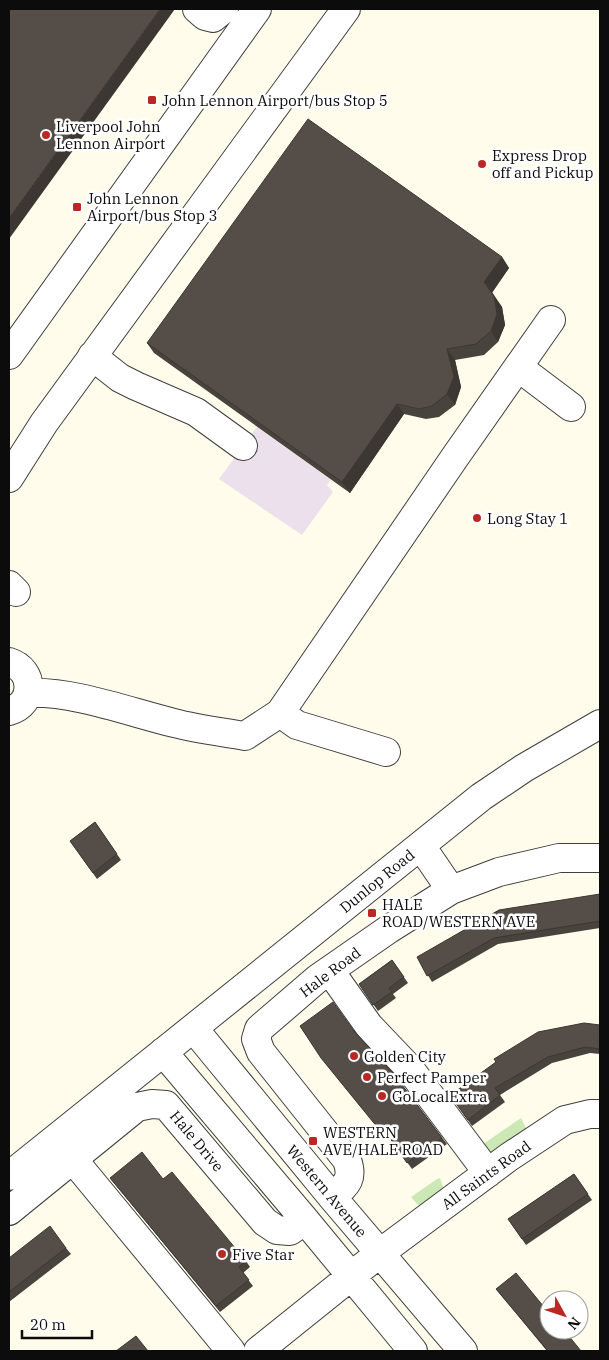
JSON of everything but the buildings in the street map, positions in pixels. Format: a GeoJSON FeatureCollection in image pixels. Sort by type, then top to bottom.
{"type":"FeatureCollection","features":[{"type":"Feature","properties":{"kind":"street"},"geometry":{"type":"LineString","coordinates":[[197,9],[205,16],[213,18],[224,9]]}},
{"type":"Feature","properties":{"kind":"street"},"geometry":{"type":"LineString","coordinates":[[9,355],[257,9]]}},
{"type":"Feature","properties":{"kind":"street"},"geometry":{"type":"LineString","coordinates":[[9,478],[44,423],[92,356],[346,9]]}},
{"type":"Feature","properties":{"kind":"street"},"geometry":{"type":"LineString","coordinates":[[18,702],[45,692],[118,707],[175,724],[245,736],[280,713],[552,320]]}},
{"type":"Feature","properties":{"kind":"street"},"geometry":{"type":"LineString","coordinates":[[92,356],[120,378],[196,412],[242,446]]}},
{"type":"Feature","properties":{"kind":"street"},"geometry":{"type":"LineString","coordinates":[[518,367],[571,407]]}},
{"type":"Feature","properties":{"kind":"street"},"geometry":{"type":"LineString","coordinates":[[9,662],[18,666],[23,671],[29,685],[18,702]]}},
{"type":"Feature","properties":{"kind":"street"},"geometry":{"type":"LineString","coordinates":[[280,713],[297,725],[386,752]]}},
{"type":"Feature","properties":{"kind":"street","name":"Dunlop Road"},"geometry":{"type":"LineString","coordinates":[[163,1052],[481,797],[524,768],[600,724]]}},
{"type":"Feature","properties":{"kind":"street"},"geometry":{"type":"LineString","coordinates":[[421,846],[451,890]]}},
{"type":"Feature","properties":{"kind":"street","name":"Hale Road"},"geometry":{"type":"LineString","coordinates":[[332,1197],[348,1183],[350,1170],[347,1160],[261,1052],[256,1040],[259,1029],[330,971],[388,929],[451,890],[499,872],[559,858],[600,858]]}},
{"type":"Feature","properties":{"kind":"street"},"geometry":{"type":"LineString","coordinates":[[330,971],[369,1026],[410,1069],[488,1173]]}},
{"type":"Feature","properties":{"kind":"street","name":"Western Avenue"},"geometry":{"type":"LineString","coordinates":[[194,1028],[332,1197],[463,1351]]}},
{"type":"Feature","properties":{"kind":"street"},"geometry":{"type":"LineString","coordinates":[[9,1176],[163,1052],[413,1351]]}},
{"type":"Feature","properties":{"kind":"street","name":"Hale Drive"},"geometry":{"type":"LineString","coordinates":[[9,1211],[137,1107],[152,1104],[166,1105],[265,1222],[277,1230],[290,1231],[305,1220]]}},
{"type":"Feature","properties":{"kind":"street","name":"All Saints Road"},"geometry":{"type":"LineString","coordinates":[[258,1351],[380,1253],[488,1173],[565,1120],[590,1114],[600,1114]]}},
{"type":"Feature","properties":{"kind":"street"},"geometry":{"type":"LineString","coordinates":[[55,1139],[231,1351]]}},
{"type":"Feature","properties":{"kind":"shaded area"},"geometry":{"type":"Polygon","coordinates":[[[257,427],[331,480],[327,485],[333,492],[302,535],[219,479],[257,427]]]}},
{"type":"Feature","properties":{"kind":"green space"},"geometry":{"type":"Polygon","coordinates":[[[521,1118],[527,1130],[489,1156],[476,1149],[521,1118]]]}},
{"type":"Feature","properties":{"kind":"green space"},"geometry":{"type":"Polygon","coordinates":[[[440,1178],[444,1190],[421,1206],[417,1204],[411,1197],[440,1178]]]}},
{"type":"Feature","properties":{"kind":"place","name":"John Lennon Airport/bus Stop 5"},"geometry":{"type":"Point","coordinates":[152,100]}},
{"type":"Feature","properties":{"kind":"place","name":"Liverpool John Lennon Airport"},"geometry":{"type":"Point","coordinates":[46,135]}},
{"type":"Feature","properties":{"kind":"place","name":"Express Drop off and Pickup"},"geometry":{"type":"Point","coordinates":[482,164]}},
{"type":"Feature","properties":{"kind":"place","name":"John Lennon Airport/bus Stop 3"},"geometry":{"type":"Point","coordinates":[77,207]}},
{"type":"Feature","properties":{"kind":"place","name":"Long Stay 1"},"geometry":{"type":"Point","coordinates":[477,518]}},
{"type":"Feature","properties":{"kind":"place","name":"HALE ROAD/WESTERN AVE"},"geometry":{"type":"Point","coordinates":[372,913]}},
{"type":"Feature","properties":{"kind":"place","name":"Golden City"},"geometry":{"type":"Point","coordinates":[354,1056]}},
{"type":"Feature","properties":{"kind":"place","name":"Perfect Pamper"},"geometry":{"type":"Point","coordinates":[367,1077]}},
{"type":"Feature","properties":{"kind":"place","name":"GoLocalExtra"},"geometry":{"type":"Point","coordinates":[382,1096]}},
{"type":"Feature","properties":{"kind":"place","name":"WESTERN AVE/HALE ROAD"},"geometry":{"type":"Point","coordinates":[313,1141]}},
{"type":"Feature","properties":{"kind":"place","name":"Five Star"},"geometry":{"type":"Point","coordinates":[222,1254]}}]}
